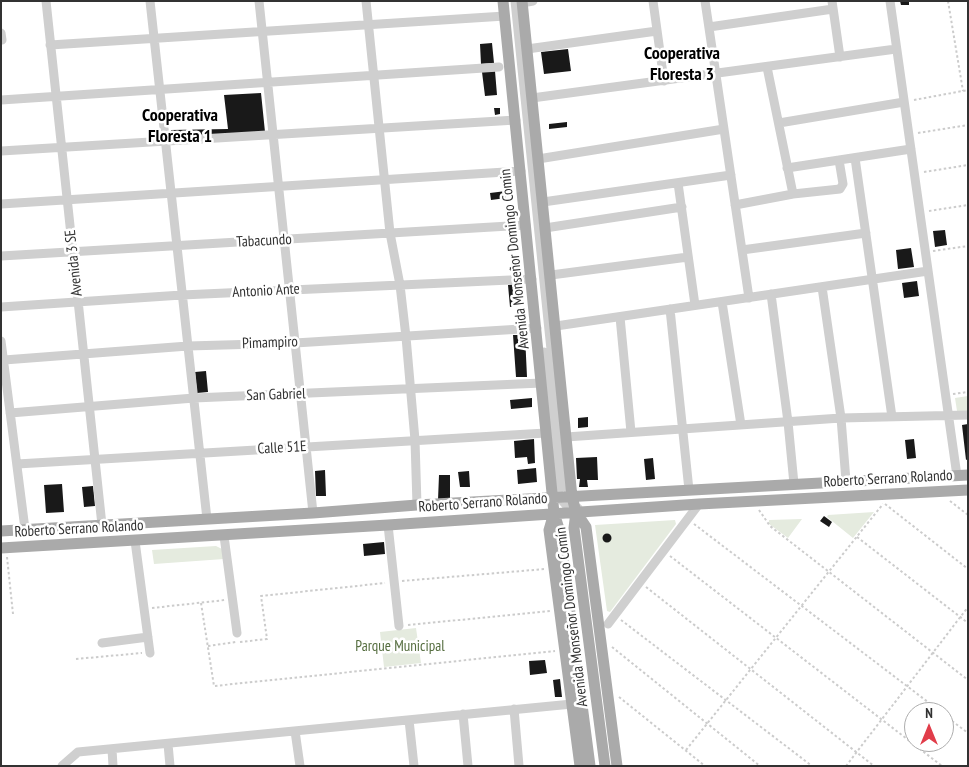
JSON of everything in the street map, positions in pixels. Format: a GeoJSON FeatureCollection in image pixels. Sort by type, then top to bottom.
{"type":"FeatureCollection","features":[{"type":"Feature","properties":{"kind":"main road","name":"Avenida Monseñor Domingo Comin"},"geometry":{"type":"LineString","coordinates":[[503,1],[546,433],[556,498],[554,513]]}},
{"type":"Feature","properties":{"kind":"main road","name":"Avenida Monseñor Domingo Comin"},"geometry":{"type":"LineString","coordinates":[[523,2],[572,497],[576,510]]}},
{"type":"Feature","properties":{"kind":"main road","name":"Roberto Serrano Rolando"},"geometry":{"type":"LineString","coordinates":[[1,531],[417,505],[846,481],[964,477]]}},
{"type":"Feature","properties":{"kind":"main road","name":"Roberto Serrano Rolando"},"geometry":{"type":"LineString","coordinates":[[3,547],[224,536],[576,510],[753,502],[968,488]]}},
{"type":"Feature","properties":{"kind":"main road","name":"Avenida Monseñor Domingo Comín"},"geometry":{"type":"LineString","coordinates":[[576,510],[586,527],[607,688],[605,766]]}},
{"type":"Feature","properties":{"kind":"main road","name":"Avenida Monseñor Domingo Comín"},"geometry":{"type":"LineString","coordinates":[[576,510],[574,528],[605,720],[617,766]]}},
{"type":"Feature","properties":{"kind":"main road","name":"Avenida Monseñor Domingo Comín"},"geometry":{"type":"LineString","coordinates":[[554,513],[549,530],[572,704],[585,763]]}},
{"type":"Feature","properties":{"kind":"main road","name":"Avenida Monseñor Domingo Comín"},"geometry":{"type":"LineString","coordinates":[[554,513],[559,529],[585,763]]}},
{"type":"Feature","properties":{"kind":"street","name":"Avenida 3 SE"},"geometry":{"type":"LineString","coordinates":[[46,1],[102,525]]}},
{"type":"Feature","properties":{"kind":"street"},"geometry":{"type":"LineString","coordinates":[[150,1],[207,519]]}},
{"type":"Feature","properties":{"kind":"street"},"geometry":{"type":"LineString","coordinates":[[259,1],[313,513]]}},
{"type":"Feature","properties":{"kind":"street"},"geometry":{"type":"LineString","coordinates":[[366,1],[390,233],[400,285],[406,337],[415,440],[417,505]]}},
{"type":"Feature","properties":{"kind":"street","name":"Avenida Monseñor Domingo Comin"},"geometry":{"type":"LineString","coordinates":[[508,1],[556,498]]}},
{"type":"Feature","properties":{"kind":"street"},"geometry":{"type":"LineString","coordinates":[[653,1],[664,81]]}},
{"type":"Feature","properties":{"kind":"street"},"geometry":{"type":"LineString","coordinates":[[705,1],[748,298]]}},
{"type":"Feature","properties":{"kind":"street"},"geometry":{"type":"LineString","coordinates":[[890,1],[948,415],[964,477]]}},
{"type":"Feature","properties":{"kind":"street","name":"Avenida Monseñor Domingo Comin"},"geometry":{"type":"LineString","coordinates":[[523,2],[565,485],[572,497]]}},
{"type":"Feature","properties":{"kind":"street"},"geometry":{"type":"LineString","coordinates":[[709,27],[832,5],[840,57]]}},
{"type":"Feature","properties":{"kind":"street"},"geometry":{"type":"LineString","coordinates":[[50,45],[505,16]]}},
{"type":"Feature","properties":{"kind":"street"},"geometry":{"type":"LineString","coordinates":[[527,49],[657,30]]}},
{"type":"Feature","properties":{"kind":"street"},"geometry":{"type":"LineString","coordinates":[[532,98],[896,49]]}},
{"type":"Feature","properties":{"kind":"street"},"geometry":{"type":"LineString","coordinates":[[1,100],[499,67]]}},
{"type":"Feature","properties":{"kind":"street"},"geometry":{"type":"LineString","coordinates":[[767,67],[792,194]]}},
{"type":"Feature","properties":{"kind":"street"},"geometry":{"type":"LineString","coordinates":[[779,123],[904,102]]}},
{"type":"Feature","properties":{"kind":"street"},"geometry":{"type":"LineString","coordinates":[[1,151],[516,120]]}},
{"type":"Feature","properties":{"kind":"street"},"geometry":{"type":"LineString","coordinates":[[538,159],[724,129]]}},
{"type":"Feature","properties":{"kind":"street"},"geometry":{"type":"LineString","coordinates":[[787,168],[911,149]]}},
{"type":"Feature","properties":{"kind":"street"},"geometry":{"type":"LineString","coordinates":[[855,158],[892,417]]}},
{"type":"Feature","properties":{"kind":"street"},"geometry":{"type":"LineString","coordinates":[[735,205],[792,194],[840,189],[843,184],[839,160]]}},
{"type":"Feature","properties":{"kind":"street"},"geometry":{"type":"LineString","coordinates":[[1,204],[521,171]]}},
{"type":"Feature","properties":{"kind":"street"},"geometry":{"type":"LineString","coordinates":[[543,202],[731,175]]}},
{"type":"Feature","properties":{"kind":"street"},"geometry":{"type":"LineString","coordinates":[[678,183],[696,306]]}},
{"type":"Feature","properties":{"kind":"street"},"geometry":{"type":"LineString","coordinates":[[545,228],[682,207]]}},
{"type":"Feature","properties":{"kind":"street","name":"Tabacundo"},"geometry":{"type":"LineString","coordinates":[[1,256],[526,225]]}},
{"type":"Feature","properties":{"kind":"street"},"geometry":{"type":"LineString","coordinates":[[742,250],[866,233]]}},
{"type":"Feature","properties":{"kind":"street"},"geometry":{"type":"LineString","coordinates":[[551,275],[688,257]]}},
{"type":"Feature","properties":{"kind":"street"},"geometry":{"type":"LineString","coordinates":[[556,326],[928,272]]}},
{"type":"Feature","properties":{"kind":"street","name":"Antonio Ante"},"geometry":{"type":"LineString","coordinates":[[1,307],[182,295],[532,279]]}},
{"type":"Feature","properties":{"kind":"street"},"geometry":{"type":"LineString","coordinates":[[822,287],[841,418],[846,481]]}},
{"type":"Feature","properties":{"kind":"street"},"geometry":{"type":"LineString","coordinates":[[771,294],[794,484]]}},
{"type":"Feature","properties":{"kind":"street"},"geometry":{"type":"LineString","coordinates":[[722,302],[741,425]]}},
{"type":"Feature","properties":{"kind":"street"},"geometry":{"type":"LineString","coordinates":[[670,309],[689,490]]}},
{"type":"Feature","properties":{"kind":"street"},"geometry":{"type":"LineString","coordinates":[[620,316],[631,432]]}},
{"type":"Feature","properties":{"kind":"street","name":"Pimampiro"},"geometry":{"type":"LineString","coordinates":[[4,360],[188,346],[295,343],[537,328]]}},
{"type":"Feature","properties":{"kind":"street"},"geometry":{"type":"LineString","coordinates":[[1,341],[25,529]]}},
{"type":"Feature","properties":{"kind":"street","name":"San Gabriel"},"geometry":{"type":"LineString","coordinates":[[10,413],[194,398],[542,383]]}},
{"type":"Feature","properties":{"kind":"street"},"geometry":{"type":"LineString","coordinates":[[566,436],[841,418],[968,415]]}},
{"type":"Feature","properties":{"kind":"street","name":"Calle 51E"},"geometry":{"type":"LineString","coordinates":[[16,464],[415,440],[526,436],[546,433]]}},
{"type":"Feature","properties":{"kind":"street","name":"Roberto Serrano Rolando"},"geometry":{"type":"LineString","coordinates":[[572,497],[582,500],[964,477]]}},
{"type":"Feature","properties":{"kind":"street","name":"Roberto Serrano Rolando"},"geometry":{"type":"LineString","coordinates":[[556,498],[576,510],[968,488]]}},
{"type":"Feature","properties":{"kind":"street"},"geometry":{"type":"LineString","coordinates":[[608,624],[700,504]]}},
{"type":"Feature","properties":{"kind":"street"},"geometry":{"type":"LineString","coordinates":[[388,525],[399,626]]}},
{"type":"Feature","properties":{"kind":"street"},"geometry":{"type":"LineString","coordinates":[[224,536],[237,633]]}},
{"type":"Feature","properties":{"kind":"street"},"geometry":{"type":"LineString","coordinates":[[134,540],[141,578],[150,653]]}},
{"type":"Feature","properties":{"kind":"street"},"geometry":{"type":"LineString","coordinates":[[102,643],[148,636]]}},
{"type":"Feature","properties":{"kind":"street"},"geometry":{"type":"LineString","coordinates":[[62,766],[78,752],[572,704]]}},
{"type":"Feature","properties":{"kind":"street"},"geometry":{"type":"LineString","coordinates":[[514,709],[519,766]]}},
{"type":"Feature","properties":{"kind":"street"},"geometry":{"type":"LineString","coordinates":[[463,714],[468,766]]}},
{"type":"Feature","properties":{"kind":"street"},"geometry":{"type":"LineString","coordinates":[[410,720],[414,766]]}},
{"type":"Feature","properties":{"kind":"street"},"geometry":{"type":"LineString","coordinates":[[295,732],[300,766]]}},
{"type":"Feature","properties":{"kind":"street"},"geometry":{"type":"LineString","coordinates":[[168,744],[170,766]]}},
{"type":"Feature","properties":{"kind":"street"},"geometry":{"type":"LineString","coordinates":[[112,749],[113,766]]}},
{"type":"Feature","properties":{"kind":"path"},"geometry":{"type":"LineString","coordinates":[[948,1],[962,91]]}},
{"type":"Feature","properties":{"kind":"path"},"geometry":{"type":"LineString","coordinates":[[904,102],[968,90]]}},
{"type":"Feature","properties":{"kind":"path"},"geometry":{"type":"LineString","coordinates":[[908,134],[968,125]]}},
{"type":"Feature","properties":{"kind":"path"},"geometry":{"type":"LineString","coordinates":[[914,173],[968,165]]}},
{"type":"Feature","properties":{"kind":"path"},"geometry":{"type":"LineString","coordinates":[[920,212],[968,205]]}},
{"type":"Feature","properties":{"kind":"path"},"geometry":{"type":"LineString","coordinates":[[925,252],[968,246]]}},
{"type":"Feature","properties":{"kind":"path"},"geometry":{"type":"LineString","coordinates":[[946,395],[968,392]]}},
{"type":"Feature","properties":{"kind":"path"},"geometry":{"type":"LineString","coordinates":[[938,491],[968,515]]}},
{"type":"Feature","properties":{"kind":"path"},"geometry":{"type":"LineString","coordinates":[[686,750],[892,494]]}},
{"type":"Feature","properties":{"kind":"path"},"geometry":{"type":"LineString","coordinates":[[753,502],[770,526],[968,680]]}},
{"type":"Feature","properties":{"kind":"path"},"geometry":{"type":"LineString","coordinates":[[884,503],[968,569]]}},
{"type":"Feature","properties":{"kind":"path"},"geometry":{"type":"LineString","coordinates":[[688,519],[927,702]]}},
{"type":"Feature","properties":{"kind":"path"},"geometry":{"type":"LineString","coordinates":[[856,537],[968,623]]}},
{"type":"Feature","properties":{"kind":"path"},"geometry":{"type":"LineString","coordinates":[[3,547],[13,614]]}},
{"type":"Feature","properties":{"kind":"path"},"geometry":{"type":"LineString","coordinates":[[664,551],[942,766]]}},
{"type":"Feature","properties":{"kind":"path"},"geometry":{"type":"LineString","coordinates":[[208,646],[267,638],[261,596],[554,568]]}},
{"type":"Feature","properties":{"kind":"path"},"geometry":{"type":"LineString","coordinates":[[640,583],[874,766]]}},
{"type":"Feature","properties":{"kind":"path"},"geometry":{"type":"LineString","coordinates":[[144,609],[232,599]]}},
{"type":"Feature","properties":{"kind":"path"},"geometry":{"type":"LineString","coordinates":[[201,603],[214,686],[565,650]]}},
{"type":"Feature","properties":{"kind":"path"},"geometry":{"type":"LineString","coordinates":[[846,766],[968,607]]}},
{"type":"Feature","properties":{"kind":"path"},"geometry":{"type":"LineString","coordinates":[[399,626],[560,610]]}},
{"type":"Feature","properties":{"kind":"path"},"geometry":{"type":"LineString","coordinates":[[615,616],[812,766]]}},
{"type":"Feature","properties":{"kind":"path"},"geometry":{"type":"LineString","coordinates":[[600,637],[760,766]]}},
{"type":"Feature","properties":{"kind":"path"},"geometry":{"type":"LineString","coordinates":[[76,659],[150,653]]}},
{"type":"Feature","properties":{"kind":"path"},"geometry":{"type":"LineString","coordinates":[[607,688],[705,766]]}},
{"type":"Feature","properties":{"kind":"path"},"geometry":{"type":"LineString","coordinates":[[954,722],[968,733]]}},
{"type":"Feature","properties":{"kind":"green space"},"geometry":{"type":"Polygon","coordinates":[[[968,396],[968,411],[957,411],[955,398],[968,396]]]}},
{"type":"Feature","properties":{"kind":"green space"},"geometry":{"type":"Polygon","coordinates":[[[874,512],[853,538],[827,517],[828,515],[874,512]]]}},
{"type":"Feature","properties":{"kind":"green space"},"geometry":{"type":"Polygon","coordinates":[[[802,519],[788,538],[769,524],[769,520],[802,519]]]}},
{"type":"Feature","properties":{"kind":"green space"},"geometry":{"type":"Polygon","coordinates":[[[675,520],[676,524],[610,612],[607,611],[595,525],[675,520]]]}},
{"type":"Feature","properties":{"kind":"green space"},"geometry":{"type":"Polygon","coordinates":[[[216,546],[222,549],[224,559],[154,564],[152,550],[216,546]]]}},
{"type":"Feature","properties":{"kind":"green space","name":"Parque Municipal"},"geometry":{"type":"Polygon","coordinates":[[[416,628],[421,663],[384,667],[380,632],[416,628]]]}},
{"type":"Feature","properties":{"kind":"building"},"geometry":{"type":"Polygon","coordinates":[[[900,1],[909,1],[909,5],[901,5],[900,1]]]}},
{"type":"Feature","properties":{"kind":"building"},"geometry":{"type":"Polygon","coordinates":[[[492,43],[494,63],[481,64],[480,44],[492,43]]]}},
{"type":"Feature","properties":{"kind":"building"},"geometry":{"type":"Polygon","coordinates":[[[568,49],[571,71],[544,74],[541,52],[568,49]]]}},
{"type":"Feature","properties":{"kind":"building"},"geometry":{"type":"Polygon","coordinates":[[[495,71],[497,95],[485,96],[482,72],[495,71]]]}},
{"type":"Feature","properties":{"kind":"building"},"geometry":{"type":"Polygon","coordinates":[[[261,93],[265,132],[174,140],[171,130],[228,129],[224,95],[261,93]]]}},
{"type":"Feature","properties":{"kind":"building"},"geometry":{"type":"Polygon","coordinates":[[[494,108],[500,108],[500,114],[495,115],[494,108]]]}},
{"type":"Feature","properties":{"kind":"building"},"geometry":{"type":"Polygon","coordinates":[[[567,122],[567,127],[549,129],[549,124],[567,122]]]}},
{"type":"Feature","properties":{"kind":"building"},"geometry":{"type":"Polygon","coordinates":[[[506,191],[506,198],[491,200],[490,193],[506,191]]]}},
{"type":"Feature","properties":{"kind":"building"},"geometry":{"type":"Polygon","coordinates":[[[945,230],[947,245],[935,247],[933,231],[945,230]]]}},
{"type":"Feature","properties":{"kind":"building"},"geometry":{"type":"Polygon","coordinates":[[[911,248],[914,267],[898,269],[896,250],[911,248]]]}},
{"type":"Feature","properties":{"kind":"building"},"geometry":{"type":"Polygon","coordinates":[[[917,281],[919,296],[904,298],[902,283],[917,281]]]}},
{"type":"Feature","properties":{"kind":"building"},"geometry":{"type":"Polygon","coordinates":[[[519,284],[522,305],[510,307],[508,285],[519,284]]]}},
{"type":"Feature","properties":{"kind":"building"},"geometry":{"type":"Polygon","coordinates":[[[513,335],[525,335],[527,377],[516,377],[513,335]]]}},
{"type":"Feature","properties":{"kind":"building"},"geometry":{"type":"Polygon","coordinates":[[[206,371],[208,392],[197,393],[195,372],[206,371]]]}},
{"type":"Feature","properties":{"kind":"building"},"geometry":{"type":"Polygon","coordinates":[[[532,398],[532,407],[511,409],[510,400],[532,398]]]}},
{"type":"Feature","properties":{"kind":"building"},"geometry":{"type":"Polygon","coordinates":[[[588,417],[588,427],[578,428],[578,418],[588,417]]]}},
{"type":"Feature","properties":{"kind":"building"},"geometry":{"type":"Polygon","coordinates":[[[968,424],[968,459],[966,460],[962,425],[968,424]]]}},
{"type":"Feature","properties":{"kind":"building"},"geometry":{"type":"Polygon","coordinates":[[[534,439],[535,463],[528,464],[527,457],[515,458],[514,441],[534,439]]]}},
{"type":"Feature","properties":{"kind":"building"},"geometry":{"type":"Polygon","coordinates":[[[914,439],[916,458],[907,459],[905,440],[914,439]]]}},
{"type":"Feature","properties":{"kind":"building"},"geometry":{"type":"Polygon","coordinates":[[[597,457],[598,480],[587,480],[588,487],[579,487],[580,479],[577,479],[576,458],[597,457]]]}},
{"type":"Feature","properties":{"kind":"building"},"geometry":{"type":"Polygon","coordinates":[[[653,458],[655,479],[646,480],[644,459],[653,458]]]}},
{"type":"Feature","properties":{"kind":"building"},"geometry":{"type":"Polygon","coordinates":[[[536,468],[537,482],[518,484],[517,470],[536,468]]]}},
{"type":"Feature","properties":{"kind":"building"},"geometry":{"type":"Polygon","coordinates":[[[325,470],[326,496],[316,496],[315,471],[325,470]]]}},
{"type":"Feature","properties":{"kind":"building"},"geometry":{"type":"Polygon","coordinates":[[[469,471],[470,487],[460,487],[458,472],[469,471]]]}},
{"type":"Feature","properties":{"kind":"building"},"geometry":{"type":"Polygon","coordinates":[[[439,475],[450,475],[450,499],[438,500],[439,475]]]}},
{"type":"Feature","properties":{"kind":"building"},"geometry":{"type":"Polygon","coordinates":[[[62,484],[64,512],[46,513],[44,485],[62,484]]]}},
{"type":"Feature","properties":{"kind":"building"},"geometry":{"type":"Polygon","coordinates":[[[93,486],[95,506],[84,507],[82,487],[93,486]]]}},
{"type":"Feature","properties":{"kind":"building"},"geometry":{"type":"Polygon","coordinates":[[[824,516],[832,522],[829,527],[820,521],[824,516]]]}},
{"type":"Feature","properties":{"kind":"building"},"geometry":{"type":"Polygon","coordinates":[[[607,533],[612,538],[607,543],[602,538],[607,533]]]}},
{"type":"Feature","properties":{"kind":"building"},"geometry":{"type":"Polygon","coordinates":[[[384,542],[385,554],[364,556],[363,544],[384,542]]]}},
{"type":"Feature","properties":{"kind":"building"},"geometry":{"type":"Polygon","coordinates":[[[545,660],[547,673],[530,675],[529,661],[545,660]]]}},
{"type":"Feature","properties":{"kind":"building"},"geometry":{"type":"Polygon","coordinates":[[[560,679],[562,697],[555,697],[553,680],[560,679]]]}},
{"type":"Feature","properties":{"kind":"district","name":"Cooperativa Floresta 3"},"geometry":{"type":"Point","coordinates":[682,64]}},
{"type":"Feature","properties":{"kind":"district","name":"Cooperativa Floresta 1"},"geometry":{"type":"Point","coordinates":[180,126]}}]}
